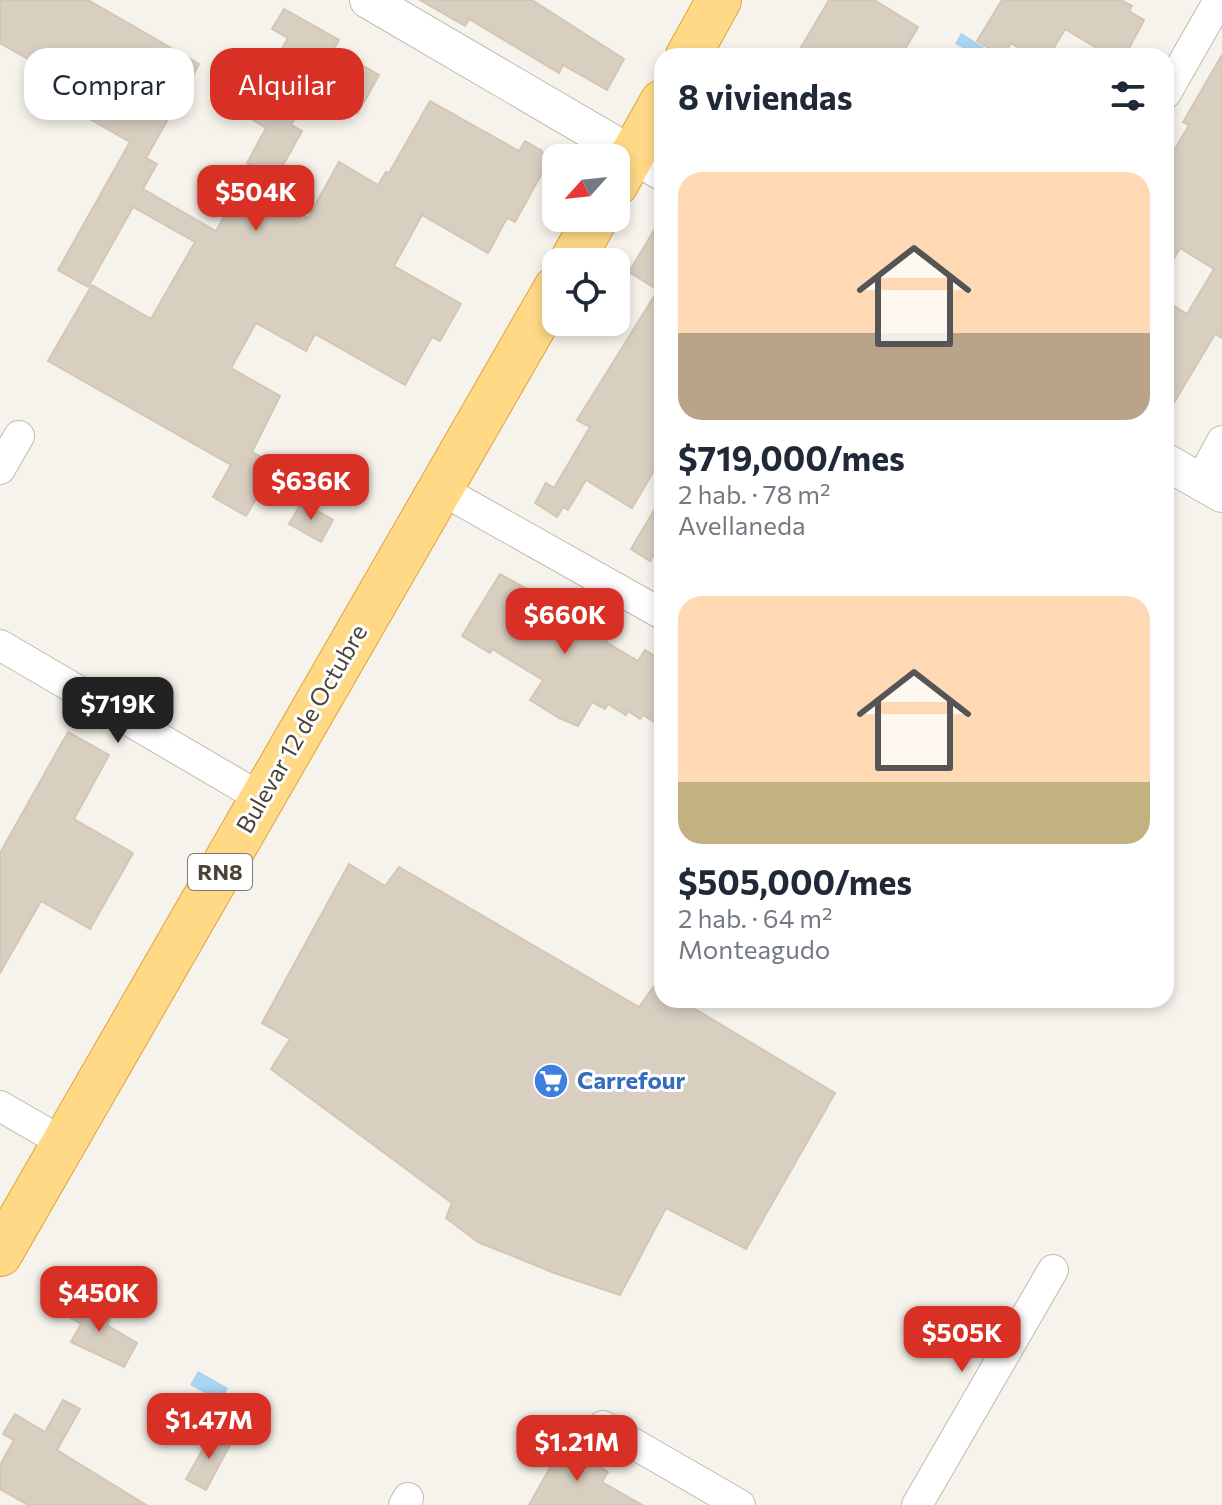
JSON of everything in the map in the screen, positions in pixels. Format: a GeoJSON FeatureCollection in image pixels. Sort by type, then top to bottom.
{"type":"FeatureCollection","features":[{"type":"Feature","properties":{"kind":"highway"},"geometry":{"type":"LineString","coordinates":[[692,48],[719,0]]}},
{"type":"Feature","properties":{"kind":"highway"},"geometry":{"type":"LineString","coordinates":[[637,170],[654,124]]}},
{"type":"Feature","properties":{"kind":"highway","name":"Bulevar 12 de Octubre"},"geometry":{"type":"LineString","coordinates":[[0,1254],[542,312]]}},
{"type":"Feature","properties":{"kind":"street"},"geometry":{"type":"LineString","coordinates":[[368,0],[637,170]]}},
{"type":"Feature","properties":{"kind":"street"},"geometry":{"type":"LineString","coordinates":[[1174,79],[1219,0]]}},
{"type":"Feature","properties":{"kind":"street"},"geometry":{"type":"LineString","coordinates":[[0,469],[19,436]]}},
{"type":"Feature","properties":{"kind":"street"},"geometry":{"type":"LineString","coordinates":[[1174,467],[1211,488],[1222,441]]}},
{"type":"Feature","properties":{"kind":"street"},"geometry":{"type":"LineString","coordinates":[[440,489],[654,609]]}},
{"type":"Feature","properties":{"kind":"street"},"geometry":{"type":"LineString","coordinates":[[0,645],[263,799]]}},
{"type":"Feature","properties":{"kind":"street"},"geometry":{"type":"LineString","coordinates":[[0,1106],[64,1143]]}},
{"type":"Feature","properties":{"kind":"street"},"geometry":{"type":"LineString","coordinates":[[917,1505],[1053,1270]]}},
{"type":"Feature","properties":{"kind":"street"},"geometry":{"type":"LineString","coordinates":[[603,1426],[740,1505]]}},
{"type":"Feature","properties":{"kind":"water"},"geometry":{"type":"Polygon","coordinates":[[[961,33],[984,47],[963,48],[955,44],[961,33]]]}},
{"type":"Feature","properties":{"kind":"water"},"geometry":{"type":"Polygon","coordinates":[[[198,1371],[228,1388],[221,1402],[190,1385],[198,1371]]]}},
{"type":"Feature","properties":{"kind":"building"},"geometry":{"type":"Polygon","coordinates":[[[0,0],[88,0],[171,48],[24,48],[24,57],[0,43],[0,0]]]}},
{"type":"Feature","properties":{"kind":"building"},"geometry":{"type":"Polygon","coordinates":[[[420,0],[532,0],[624,59],[607,90],[563,65],[559,73],[469,19],[465,26],[420,0]]]}},
{"type":"Feature","properties":{"kind":"building"},"geometry":{"type":"Polygon","coordinates":[[[829,0],[874,0],[918,27],[906,48],[801,48],[829,0]]]}},
{"type":"Feature","properties":{"kind":"building"},"geometry":{"type":"Polygon","coordinates":[[[1002,0],[1121,0],[1132,6],[1129,11],[1144,20],[1129,48],[1097,48],[1065,29],[1054,48],[1019,48],[1011,43],[1008,48],[989,48],[977,41],[1002,0]]]}},
{"type":"Feature","properties":{"kind":"building"},"geometry":{"type":"Polygon","coordinates":[[[284,9],[339,40],[335,48],[282,48],[288,38],[272,29],[284,9]]]}},
{"type":"Feature","properties":{"kind":"building"},"geometry":{"type":"Polygon","coordinates":[[[1222,55],[1222,338],[1215,334],[1174,403],[1174,306],[1187,314],[1214,269],[1180,248],[1174,258],[1174,150],[1189,125],[1183,122],[1222,55]]]}},
{"type":"Feature","properties":{"kind":"building"},"geometry":{"type":"Polygon","coordinates":[[[364,66],[379,75],[364,102],[364,66]]]}},
{"type":"Feature","properties":{"kind":"building"},"geometry":{"type":"Polygon","coordinates":[[[430,101],[519,151],[525,141],[542,151],[542,173],[515,222],[507,218],[488,253],[422,215],[394,266],[461,304],[440,341],[432,337],[405,385],[315,334],[306,351],[256,323],[231,368],[280,396],[252,452],[293,475],[282,494],[265,484],[246,516],[213,497],[231,465],[48,361],[92,285],[151,319],[195,242],[133,207],[88,287],[58,270],[130,142],[92,120],[167,120],[146,158],[157,164],[143,189],[216,231],[253,166],[247,163],[266,128],[253,120],[294,120],[291,125],[302,131],[267,194],[308,218],[339,162],[378,185],[386,172],[389,173],[430,101]]]}},
{"type":"Feature","properties":{"kind":"building"},"geometry":{"type":"Polygon","coordinates":[[[654,230],[654,288],[630,270],[654,230]]]}},
{"type":"Feature","properties":{"kind":"building"},"geometry":{"type":"Polygon","coordinates":[[[654,296],[654,471],[632,508],[586,480],[568,510],[563,507],[557,517],[535,503],[546,483],[554,488],[590,427],[577,420],[654,296]]]}},
{"type":"Feature","properties":{"kind":"building"},"geometry":{"type":"Polygon","coordinates":[[[302,502],[333,520],[321,542],[289,524],[302,502]]]}},
{"type":"Feature","properties":{"kind":"building"},"geometry":{"type":"Polygon","coordinates":[[[654,510],[654,554],[650,561],[631,549],[654,510]]]}},
{"type":"Feature","properties":{"kind":"building"},"geometry":{"type":"Polygon","coordinates":[[[500,574],[609,635],[606,642],[638,661],[645,650],[654,656],[654,722],[643,715],[640,719],[628,711],[626,715],[608,704],[605,709],[592,702],[578,726],[559,718],[530,700],[543,680],[492,649],[490,653],[462,636],[500,574]]]}},
{"type":"Feature","properties":{"kind":"building"},"geometry":{"type":"Polygon","coordinates":[[[68,732],[109,755],[74,819],[133,853],[90,929],[41,901],[0,973],[0,853],[68,732]]]}},
{"type":"Feature","properties":{"kind":"building","name":"Carrefour"},"geometry":{"type":"Polygon","coordinates":[[[349,864],[385,886],[399,867],[639,1007],[654,986],[654,1008],[693,1008],[835,1093],[746,1249],[666,1208],[620,1295],[478,1242],[446,1218],[452,1203],[271,1069],[290,1039],[262,1023],[349,864]]]}},
{"type":"Feature","properties":{"kind":"building"},"geometry":{"type":"Polygon","coordinates":[[[73,1298],[110,1319],[107,1325],[137,1343],[124,1367],[71,1342],[81,1324],[64,1314],[73,1298]]]}},
{"type":"Feature","properties":{"kind":"building"},"geometry":{"type":"Polygon","coordinates":[[[63,1400],[80,1409],[57,1450],[146,1505],[28,1505],[0,1489],[0,1465],[14,1440],[3,1434],[15,1414],[45,1432],[63,1400]]]}},
{"type":"Feature","properties":{"kind":"building"},"geometry":{"type":"Polygon","coordinates":[[[212,1433],[231,1443],[206,1490],[186,1479],[212,1433]]]}},
{"type":"Feature","properties":{"kind":"building"},"geometry":{"type":"Polygon","coordinates":[[[564,1443],[608,1472],[602,1482],[642,1505],[529,1505],[564,1443]]]}},
{"type":"Feature","properties":{"kind":"place","name":"Carrefour"},"geometry":{"type":"Point","coordinates":[551,1081]}}]}
